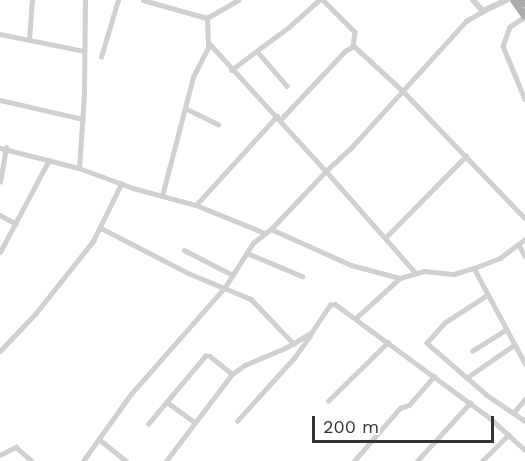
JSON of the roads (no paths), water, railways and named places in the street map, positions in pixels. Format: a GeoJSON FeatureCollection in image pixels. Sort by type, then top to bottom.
{"type":"FeatureCollection","features":[{"type":"Feature","properties":{"kind":"main road"},"geometry":{"type":"LineString","coordinates":[[514,0],[525,17]]}},
{"type":"Feature","properties":{"kind":"street"},"geometry":{"type":"LineString","coordinates":[[29,40],[32,0]]}},
{"type":"Feature","properties":{"kind":"street"},"geometry":{"type":"LineString","coordinates":[[79,168],[83,118],[85,0]]}},
{"type":"Feature","properties":{"kind":"street"},"geometry":{"type":"LineString","coordinates":[[101,57],[118,0]]}},
{"type":"Feature","properties":{"kind":"street"},"geometry":{"type":"LineString","coordinates":[[146,0],[207,18],[238,0]]}},
{"type":"Feature","properties":{"kind":"street"},"geometry":{"type":"LineString","coordinates":[[178,0],[178,9]]}},
{"type":"Feature","properties":{"kind":"street"},"geometry":{"type":"LineString","coordinates":[[231,70],[319,0]]}},
{"type":"Feature","properties":{"kind":"street"},"geometry":{"type":"LineString","coordinates":[[196,205],[352,46],[355,32],[323,0]]}},
{"type":"Feature","properties":{"kind":"street"},"geometry":{"type":"LineString","coordinates":[[473,0],[483,11]]}},
{"type":"Feature","properties":{"kind":"street"},"geometry":{"type":"LineString","coordinates":[[83,461],[137,388],[225,287],[253,243],[271,229],[403,91],[466,21],[507,0]]}},
{"type":"Feature","properties":{"kind":"street"},"geometry":{"type":"LineString","coordinates":[[525,17],[510,27],[503,46],[525,99]]}},
{"type":"Feature","properties":{"kind":"street"},"geometry":{"type":"LineString","coordinates":[[162,196],[195,73],[209,43],[207,18]]}},
{"type":"Feature","properties":{"kind":"street"},"geometry":{"type":"LineString","coordinates":[[0,34],[84,51]]}},
{"type":"Feature","properties":{"kind":"street"},"geometry":{"type":"LineString","coordinates":[[209,43],[231,70],[279,118],[416,273]]}},
{"type":"Feature","properties":{"kind":"street"},"geometry":{"type":"LineString","coordinates":[[352,46],[403,91],[525,218]]}},
{"type":"Feature","properties":{"kind":"street"},"geometry":{"type":"LineString","coordinates":[[257,51],[287,86]]}},
{"type":"Feature","properties":{"kind":"street"},"geometry":{"type":"LineString","coordinates":[[0,100],[83,118]]}},
{"type":"Feature","properties":{"kind":"street"},"geometry":{"type":"LineString","coordinates":[[185,108],[218,124]]}},
{"type":"Feature","properties":{"kind":"street"},"geometry":{"type":"LineString","coordinates":[[0,182],[3,148],[79,168],[121,184],[196,205],[265,233]]}},
{"type":"Feature","properties":{"kind":"street"},"geometry":{"type":"LineString","coordinates":[[386,237],[466,156]]}},
{"type":"Feature","properties":{"kind":"street"},"geometry":{"type":"LineString","coordinates":[[0,252],[49,160]]}},
{"type":"Feature","properties":{"kind":"street"},"geometry":{"type":"LineString","coordinates":[[0,351],[46,301],[101,228],[121,184]]}},
{"type":"Feature","properties":{"kind":"street"},"geometry":{"type":"LineString","coordinates":[[0,215],[16,224]]}},
{"type":"Feature","properties":{"kind":"street"},"geometry":{"type":"LineString","coordinates":[[101,228],[188,273],[225,287],[256,303],[294,344]]}},
{"type":"Feature","properties":{"kind":"street"},"geometry":{"type":"LineString","coordinates":[[271,229],[351,265],[400,278]]}},
{"type":"Feature","properties":{"kind":"street"},"geometry":{"type":"LineString","coordinates":[[356,318],[400,278],[424,271],[454,274],[474,268],[500,258],[525,239]]}},
{"type":"Feature","properties":{"kind":"street"},"geometry":{"type":"LineString","coordinates":[[519,245],[525,256]]}},
{"type":"Feature","properties":{"kind":"street"},"geometry":{"type":"LineString","coordinates":[[184,250],[233,275]]}},
{"type":"Feature","properties":{"kind":"street"},"geometry":{"type":"LineString","coordinates":[[247,253],[302,276]]}},
{"type":"Feature","properties":{"kind":"street"},"geometry":{"type":"LineString","coordinates":[[474,268],[525,363]]}},
{"type":"Feature","properties":{"kind":"street"},"geometry":{"type":"LineString","coordinates":[[488,295],[445,323],[427,342],[469,376],[487,395],[525,421]]}},
{"type":"Feature","properties":{"kind":"street"},"geometry":{"type":"LineString","coordinates":[[237,421],[294,358],[330,305],[335,304],[434,376],[525,450]]}},
{"type":"Feature","properties":{"kind":"street"},"geometry":{"type":"LineString","coordinates":[[472,351],[506,330]]}},
{"type":"Feature","properties":{"kind":"street"},"geometry":{"type":"LineString","coordinates":[[166,461],[232,374],[245,365],[294,344],[311,333]]}},
{"type":"Feature","properties":{"kind":"street"},"geometry":{"type":"LineString","coordinates":[[328,401],[388,342]]}},
{"type":"Feature","properties":{"kind":"street"},"geometry":{"type":"LineString","coordinates":[[469,376],[514,345]]}},
{"type":"Feature","properties":{"kind":"street"},"geometry":{"type":"LineString","coordinates":[[148,424],[207,355],[232,374]]}},
{"type":"Feature","properties":{"kind":"street"},"geometry":{"type":"LineString","coordinates":[[354,461],[400,408],[409,405],[434,376]]}},
{"type":"Feature","properties":{"kind":"street"},"geometry":{"type":"LineString","coordinates":[[514,412],[525,399]]}},
{"type":"Feature","properties":{"kind":"street"},"geometry":{"type":"LineString","coordinates":[[167,402],[195,422]]}},
{"type":"Feature","properties":{"kind":"street"},"geometry":{"type":"LineString","coordinates":[[417,461],[470,404]]}},
{"type":"Feature","properties":{"kind":"street"},"geometry":{"type":"LineString","coordinates":[[482,461],[508,435]]}},
{"type":"Feature","properties":{"kind":"street"},"geometry":{"type":"LineString","coordinates":[[99,439],[126,461]]}},
{"type":"Feature","properties":{"kind":"street"},"geometry":{"type":"LineString","coordinates":[[0,455],[16,447],[30,461]]}}]}
